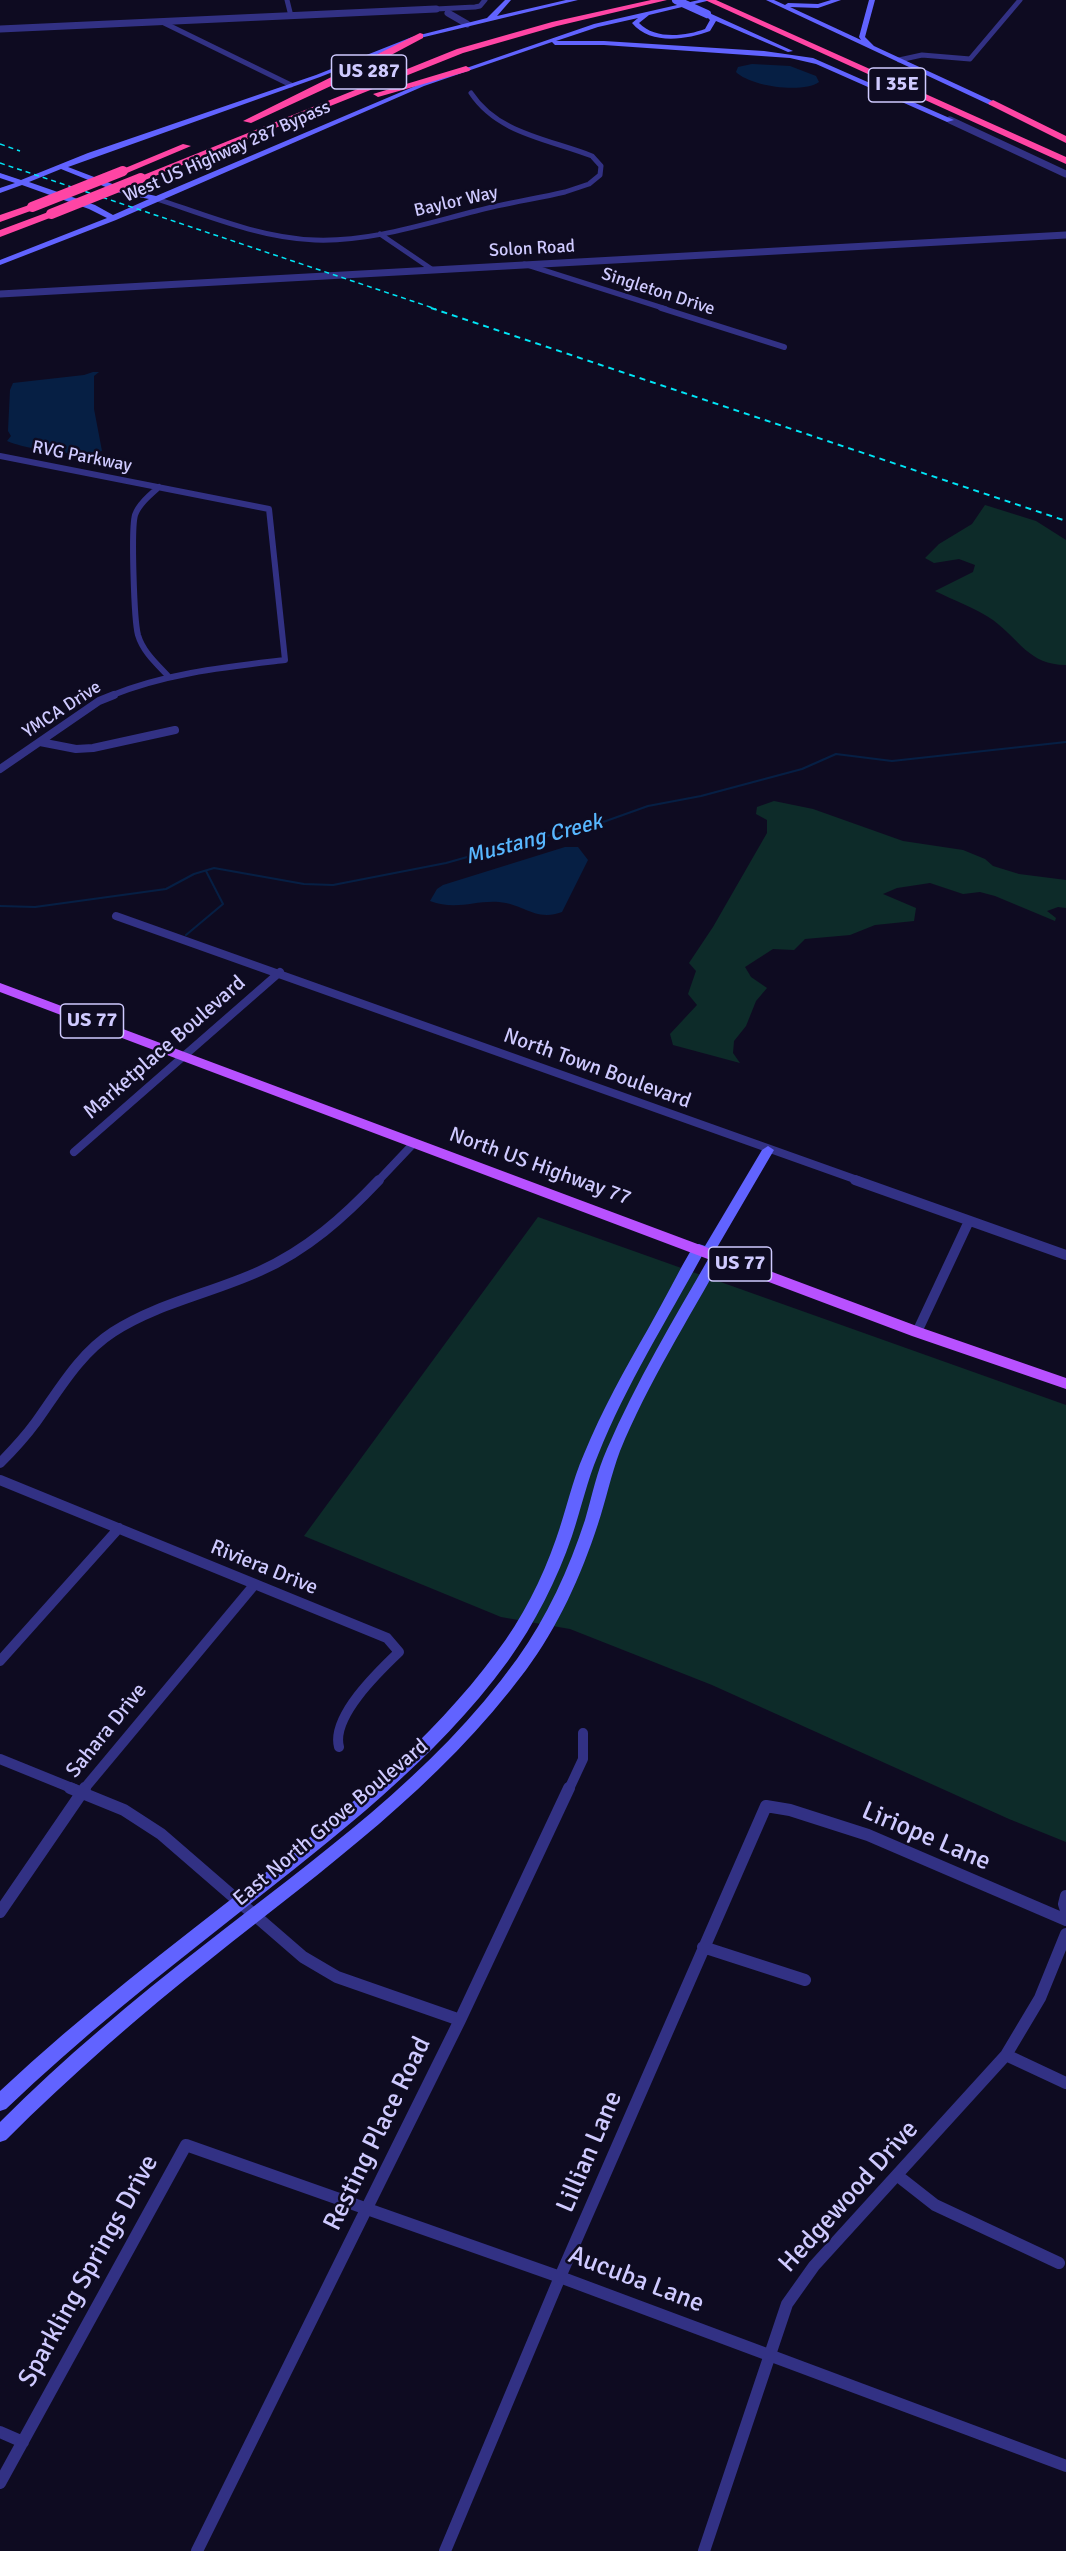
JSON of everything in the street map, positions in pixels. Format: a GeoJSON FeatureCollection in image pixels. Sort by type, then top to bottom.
{"type":"FeatureCollection","features":[{"type":"Feature","properties":{"kind":"highway"},"geometry":{"type":"LineString","coordinates":[[507,26],[622,0]]}},
{"type":"Feature","properties":{"kind":"highway","name":"US 287"},"geometry":{"type":"LineString","coordinates":[[0,234],[460,51],[555,24],[663,0]]}},
{"type":"Feature","properties":{"kind":"highway","name":"I 35E"},"geometry":{"type":"LineString","coordinates":[[708,0],[745,5],[1066,150]]}},
{"type":"Feature","properties":{"kind":"highway","name":"I 35E"},"geometry":{"type":"LineString","coordinates":[[731,4],[1066,163]]}},
{"type":"Feature","properties":{"kind":"highway"},"geometry":{"type":"LineString","coordinates":[[248,121],[343,77],[420,36]]}},
{"type":"Feature","properties":{"kind":"highway","name":"US 287"},"geometry":{"type":"LineString","coordinates":[[233,127],[393,63]]}},
{"type":"Feature","properties":{"kind":"highway"},"geometry":{"type":"LineString","coordinates":[[222,145],[385,91],[466,69]]}},
{"type":"Feature","properties":{"kind":"highway"},"geometry":{"type":"LineString","coordinates":[[993,103],[1066,139]]}},
{"type":"Feature","properties":{"kind":"highway"},"geometry":{"type":"LineString","coordinates":[[950,120],[1066,163]]}},
{"type":"Feature","properties":{"kind":"highway"},"geometry":{"type":"LineString","coordinates":[[0,219],[200,140]]}},
{"type":"Feature","properties":{"kind":"main road"},"geometry":{"type":"LineString","coordinates":[[480,21],[499,11],[508,0]]}},
{"type":"Feature","properties":{"kind":"main road","name":"West US Highway 287 Bypass"},"geometry":{"type":"LineString","coordinates":[[0,191],[420,36],[575,0]]}},
{"type":"Feature","properties":{"kind":"main road"},"geometry":{"type":"LineString","coordinates":[[676,0],[950,120]]}},
{"type":"Feature","properties":{"kind":"main road","name":"West US Highway 287 Bypass"},"geometry":{"type":"LineString","coordinates":[[0,263],[113,218],[339,119],[466,69],[596,25],[708,0]]}},
{"type":"Feature","properties":{"kind":"main road"},"geometry":{"type":"LineString","coordinates":[[770,1],[818,6],[831,4],[838,0]]}},
{"type":"Feature","properties":{"kind":"main road"},"geometry":{"type":"LineString","coordinates":[[872,0],[862,37],[873,48]]}},
{"type":"Feature","properties":{"kind":"main road"},"geometry":{"type":"LineString","coordinates":[[770,1],[993,103]]}},
{"type":"Feature","properties":{"kind":"main road"},"geometry":{"type":"LineString","coordinates":[[659,10],[640,18],[635,23],[636,26],[655,34],[696,35],[711,27],[713,20],[707,14]]}},
{"type":"Feature","properties":{"kind":"main road"},"geometry":{"type":"LineString","coordinates":[[526,48],[562,42],[604,43],[780,54],[821,63]]}},
{"type":"Feature","properties":{"kind":"main road"},"geometry":{"type":"LineString","coordinates":[[62,167],[106,185],[156,199]]}},
{"type":"Feature","properties":{"kind":"main road"},"geometry":{"type":"LineString","coordinates":[[0,175],[92,207],[113,218]]}},
{"type":"Feature","properties":{"kind":"main road","name":"North US Highway 77"},"geometry":{"type":"LineString","coordinates":[[0,987],[917,1332],[1066,1384]]}},
{"type":"Feature","properties":{"kind":"main road"},"geometry":{"type":"LineString","coordinates":[[708,1252],[768,1150]]}},
{"type":"Feature","properties":{"kind":"main road","name":"East North Grove Boulevard"},"geometry":{"type":"LineString","coordinates":[[0,2103],[88,2022],[368,1801],[445,1726],[503,1655],[536,1598],[555,1559],[594,1445],[708,1252]]}},
{"type":"Feature","properties":{"kind":"main road","name":"East North Grove Boulevard"},"geometry":{"type":"LineString","coordinates":[[0,2134],[110,2032],[387,1810],[424,1777],[466,1734],[523,1662],[549,1621],[578,1560],[613,1452],[708,1252]]}},
{"type":"Feature","properties":{"kind":"street"},"geometry":{"type":"LineString","coordinates":[[287,0],[291,16]]}},
{"type":"Feature","properties":{"kind":"street"},"geometry":{"type":"LineString","coordinates":[[0,29],[476,7],[480,6],[484,0]]}},
{"type":"Feature","properties":{"kind":"street"},"geometry":{"type":"LineString","coordinates":[[899,60],[934,55],[970,59],[1020,0]]}},
{"type":"Feature","properties":{"kind":"street"},"geometry":{"type":"LineString","coordinates":[[447,13],[467,24]]}},
{"type":"Feature","properties":{"kind":"street"},"geometry":{"type":"LineString","coordinates":[[162,22],[291,85]]}},
{"type":"Feature","properties":{"kind":"street","name":"Baylor Way"},"geometry":{"type":"LineString","coordinates":[[156,199],[274,234],[335,240],[380,234],[554,194],[591,181],[600,173],[602,169],[600,161],[592,156],[507,125],[486,111],[471,93]]}},
{"type":"Feature","properties":{"kind":"street"},"geometry":{"type":"LineString","coordinates":[[950,120],[1066,174]]}},
{"type":"Feature","properties":{"kind":"street"},"geometry":{"type":"LineString","coordinates":[[380,234],[433,270]]}},
{"type":"Feature","properties":{"kind":"street","name":"Solon Road"},"geometry":{"type":"LineString","coordinates":[[0,294],[1066,235]]}},
{"type":"Feature","properties":{"kind":"street","name":"Singleton Drive"},"geometry":{"type":"LineString","coordinates":[[524,264],[784,346]]}},
{"type":"Feature","properties":{"kind":"street","name":"RVG Parkway"},"geometry":{"type":"LineString","coordinates":[[0,456],[269,509],[285,660]]}},
{"type":"Feature","properties":{"kind":"street"},"geometry":{"type":"LineString","coordinates":[[159,487],[144,501],[135,516],[135,612],[138,635],[144,649],[168,676]]}},
{"type":"Feature","properties":{"kind":"street","name":"YMCA Drive"},"geometry":{"type":"LineString","coordinates":[[0,769],[99,701],[168,676],[285,660]]}},
{"type":"Feature","properties":{"kind":"street"},"geometry":{"type":"LineString","coordinates":[[40,742],[76,748],[93,748],[175,730]]}},
{"type":"Feature","properties":{"kind":"street","name":"North Town Boulevard"},"geometry":{"type":"LineString","coordinates":[[116,916],[280,972],[768,1150],[1066,1255]]}},
{"type":"Feature","properties":{"kind":"street","name":"Marketplace Boulevard"},"geometry":{"type":"LineString","coordinates":[[74,1152],[280,972]]}},
{"type":"Feature","properties":{"kind":"street"},"geometry":{"type":"LineString","coordinates":[[0,1463],[25,1436],[74,1366],[112,1333],[169,1305],[261,1271],[310,1245],[330,1228],[414,1143]]}},
{"type":"Feature","properties":{"kind":"street"},"geometry":{"type":"LineString","coordinates":[[917,1332],[969,1221]]}},
{"type":"Feature","properties":{"kind":"street","name":"Riviera Drive"},"geometry":{"type":"LineString","coordinates":[[0,1480],[387,1638],[399,1652],[383,1666],[340,1724],[336,1736],[339,1747]]}},
{"type":"Feature","properties":{"kind":"street"},"geometry":{"type":"LineString","coordinates":[[0,1661],[119,1528]]}},
{"type":"Feature","properties":{"kind":"street","name":"Sahara Drive"},"geometry":{"type":"LineString","coordinates":[[0,1912],[82,1792],[255,1584]]}},
{"type":"Feature","properties":{"kind":"street","name":"Resting Place Road"},"geometry":{"type":"LineString","coordinates":[[197,2551],[459,2020],[583,1759],[583,1733]]}},
{"type":"Feature","properties":{"kind":"street"},"geometry":{"type":"LineString","coordinates":[[0,1759],[124,1810],[161,1834],[303,1957],[337,1977],[459,2020]]}},
{"type":"Feature","properties":{"kind":"street","name":"Liriope Lane"},"geometry":{"type":"LineString","coordinates":[[766,1806],[790,1810],[868,1835],[1066,1920]]}},
{"type":"Feature","properties":{"kind":"street","name":"Lillian Lane"},"geometry":{"type":"LineString","coordinates":[[446,2551],[560,2277],[766,1806]]}},
{"type":"Feature","properties":{"kind":"street"},"geometry":{"type":"LineString","coordinates":[[1066,1896],[1064,1904],[1066,1910]]}},
{"type":"Feature","properties":{"kind":"street","name":"Hedgewood Drive"},"geometry":{"type":"LineString","coordinates":[[706,2551],[788,2304],[814,2266],[1006,2055],[1040,1998],[1066,1934]]}},
{"type":"Feature","properties":{"kind":"street"},"geometry":{"type":"LineString","coordinates":[[703,1947],[805,1980]]}},
{"type":"Feature","properties":{"kind":"street"},"geometry":{"type":"LineString","coordinates":[[1006,2055],[1066,2083]]}},
{"type":"Feature","properties":{"kind":"street","name":"Aucuba Lane"},"geometry":{"type":"LineString","coordinates":[[186,2145],[560,2277],[1066,2466]]}},
{"type":"Feature","properties":{"kind":"street","name":"Sparkling Springs Drive"},"geometry":{"type":"LineString","coordinates":[[0,2483],[186,2145]]}},
{"type":"Feature","properties":{"kind":"street"},"geometry":{"type":"LineString","coordinates":[[898,2176],[935,2205],[1059,2263]]}},
{"type":"Feature","properties":{"kind":"street"},"geometry":{"type":"LineString","coordinates":[[0,2432],[23,2442]]}},
{"type":"Feature","properties":{"kind":"green space"},"geometry":{"type":"Polygon","coordinates":[[[985,505],[1036,521],[1066,540],[1066,665],[1053,664],[1033,656],[993,620],[935,591],[973,572],[975,565],[959,559],[934,563],[925,558],[939,544],[972,524],[985,505]]]}},
{"type":"Feature","properties":{"kind":"green space"},"geometry":{"type":"Polygon","coordinates":[[[774,801],[813,809],[903,841],[963,850],[985,859],[993,866],[1019,874],[1066,880],[1066,908],[1058,907],[1047,911],[1056,918],[1055,921],[980,892],[963,894],[930,883],[897,888],[883,894],[916,908],[914,921],[875,925],[850,935],[805,939],[794,950],[773,949],[745,967],[751,977],[767,988],[756,1001],[746,1026],[734,1041],[733,1053],[740,1063],[673,1045],[670,1034],[697,1005],[688,994],[696,971],[689,963],[713,927],[767,833],[767,820],[756,814],[757,807],[774,801]]]}},
{"type":"Feature","properties":{"kind":"green space"},"geometry":{"type":"Polygon","coordinates":[[[538,1217],[1066,1405],[1066,1842],[1009,1819],[712,1685],[570,1629],[501,1617],[304,1536],[538,1217]]]}},
{"type":"Feature","properties":{"kind":"water"},"geometry":{"type":"Polygon","coordinates":[[[752,64],[790,66],[816,76],[819,82],[811,86],[776,87],[752,81],[736,72],[738,67],[752,64]]]}},
{"type":"Feature","properties":{"kind":"water"},"geometry":{"type":"Polygon","coordinates":[[[99,372],[94,376],[94,409],[102,451],[54,452],[7,441],[11,436],[8,431],[10,390],[13,383],[99,372]]]}},
{"type":"Feature","properties":{"kind":"water"},"geometry":{"type":"Polygon","coordinates":[[[565,847],[578,847],[588,860],[562,912],[553,915],[537,914],[499,902],[448,905],[430,901],[437,889],[443,885],[565,847]]]}},
{"type":"Feature","properties":{"kind":"waterway","name":"Mustang Creek"},"geometry":{"type":"LineString","coordinates":[[0,906],[35,907],[166,889],[194,874],[214,868],[304,884],[333,885],[446,863],[524,841],[592,826],[648,806],[701,796],[802,769],[836,754],[892,761],[1066,742]]}},
{"type":"Feature","properties":{"kind":"waterway"},"geometry":{"type":"LineString","coordinates":[[186,935],[223,904],[206,871]]}},
{"type":"Feature","properties":{"kind":"railway"},"geometry":{"type":"LineString","coordinates":[[0,144],[20,151]]}},
{"type":"Feature","properties":{"kind":"railway"},"geometry":{"type":"LineString","coordinates":[[0,163],[436,309]]}},
{"type":"Feature","properties":{"kind":"railway"},"geometry":{"type":"LineString","coordinates":[[431,308],[1066,521]]}}]}
